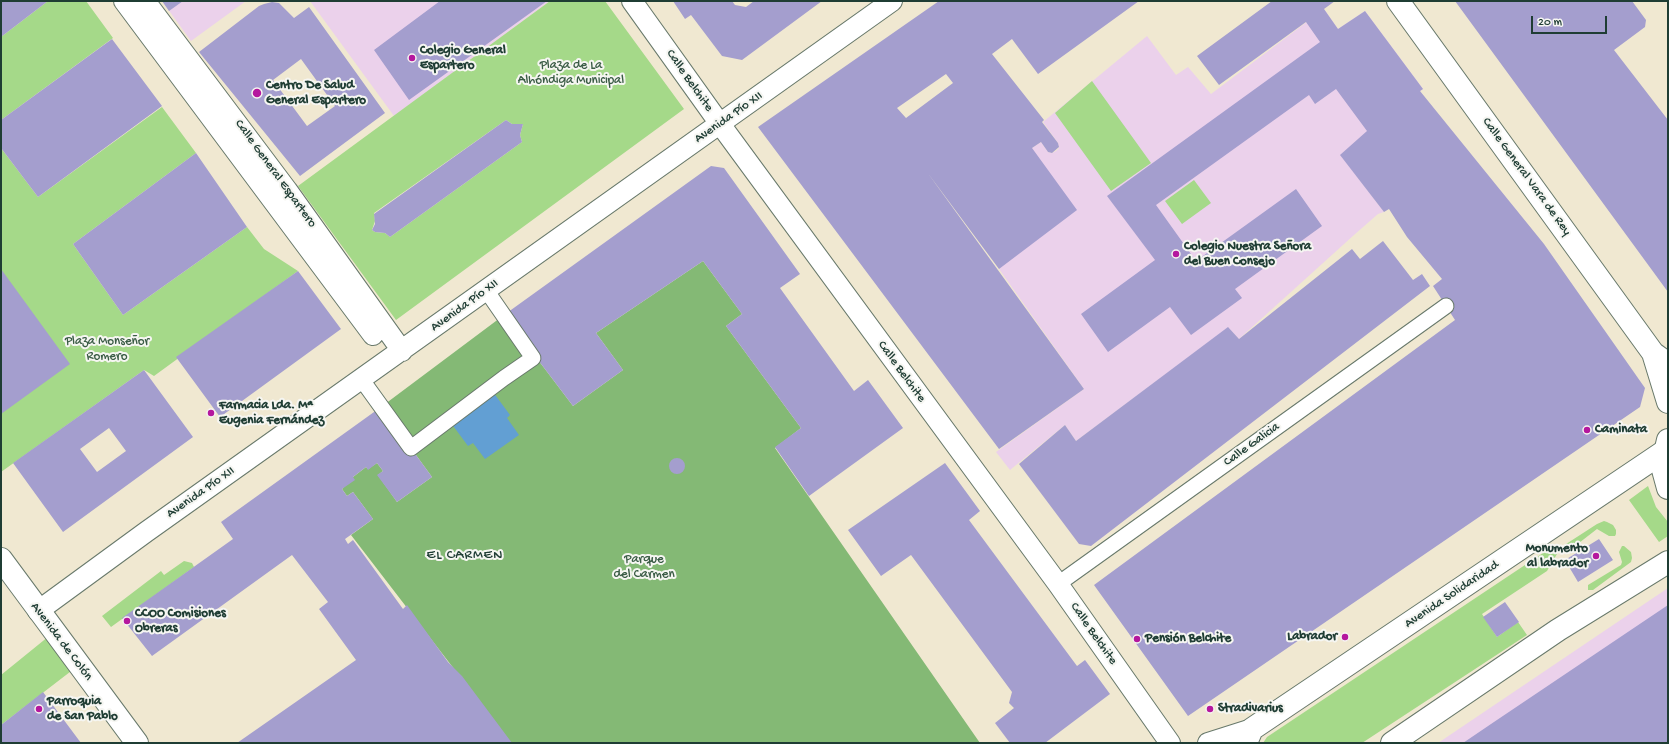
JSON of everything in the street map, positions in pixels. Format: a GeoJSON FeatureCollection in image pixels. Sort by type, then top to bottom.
{"type":"FeatureCollection","features":[{"type":"Feature","properties":{"kind":"main road","name":"Calle General Vara de Rey"},"geometry":{"type":"LineString","coordinates":[[1398,1],[1661,359],[1668,402]]}},
{"type":"Feature","properties":{"kind":"main road"},"geometry":{"type":"LineString","coordinates":[[1666,446],[1662,466],[1668,488]]}},
{"type":"Feature","properties":{"kind":"main road","name":"Avenida Solidaridad"},"geometry":{"type":"LineString","coordinates":[[1249,736],[1666,446]]}},
{"type":"Feature","properties":{"kind":"main road","name":"Avenida de Colón"},"geometry":{"type":"LineString","coordinates":[[1,559],[137,743]]}},
{"type":"Feature","properties":{"kind":"main road"},"geometry":{"type":"LineString","coordinates":[[1392,743],[1558,630],[1668,562]]}},
{"type":"Feature","properties":{"kind":"street"},"geometry":{"type":"LineString","coordinates":[[124,1],[373,335]]}},
{"type":"Feature","properties":{"kind":"street","name":"Calle General Espartero"},"geometry":{"type":"LineString","coordinates":[[145,1],[287,190],[402,350]]}},
{"type":"Feature","properties":{"kind":"street","name":"Calle Belchite"},"geometry":{"type":"LineString","coordinates":[[632,1],[720,124],[1058,584],[1170,743]]}},
{"type":"Feature","properties":{"kind":"street","name":"Avenida Pío XII"},"geometry":{"type":"LineString","coordinates":[[38,611],[152,528],[362,380],[892,1]]}},
{"type":"Feature","properties":{"kind":"street"},"geometry":{"type":"LineString","coordinates":[[422,337],[362,380],[411,448],[533,358],[486,290]]}},
{"type":"Feature","properties":{"kind":"street","name":"Calle Galicia"},"geometry":{"type":"LineString","coordinates":[[1058,584],[1446,306]]}},
{"type":"Feature","properties":{"kind":"street"},"geometry":{"type":"LineString","coordinates":[[1208,743],[1249,736]]}},
{"type":"Feature","properties":{"kind":"shaded area"},"geometry":{"type":"Polygon","coordinates":[[[162,1],[246,1],[191,41],[162,1]]]}},
{"type":"Feature","properties":{"kind":"shaded area","name":"Colegio General Espartero"},"geometry":{"type":"Polygon","coordinates":[[[310,1],[550,1],[394,116],[310,1]]]}},
{"type":"Feature","properties":{"kind":"shaded area","name":"Colegio Nuestra Señora del Buen Consejo"},"geometry":{"type":"Polygon","coordinates":[[[1324,9],[1338,29],[1365,11],[1423,89],[1341,155],[1384,212],[1378,214],[1354,235],[1239,339],[1228,328],[1076,441],[1065,425],[1010,470],[996,452],[1084,389],[999,269],[1032,148],[1041,142],[1048,152],[1052,153],[1059,148],[1058,143],[1043,122],[1147,36],[1176,75],[1188,67],[1211,94],[1324,9]]]}},
{"type":"Feature","properties":{"kind":"shaded area"},"geometry":{"type":"Polygon","coordinates":[[[1668,588],[1668,743],[1438,743],[1668,588]]]}},
{"type":"Feature","properties":{"kind":"green space"},"geometry":{"type":"Polygon","coordinates":[[[48,1],[86,1],[113,38],[1,120],[1,37],[48,1]]]}},
{"type":"Feature","properties":{"kind":"green space","name":"Plaza de La Alhóndiga Municipal"},"geometry":{"type":"Polygon","coordinates":[[[550,1],[605,1],[684,109],[396,320],[298,186],[550,1]],[[506,120],[374,213],[375,221],[372,230],[375,232],[385,233],[390,237],[522,142],[520,135],[523,124],[512,124],[506,120]]]}},
{"type":"Feature","properties":{"kind":"green space"},"geometry":{"type":"Polygon","coordinates":[[[1092,81],[1151,163],[1111,191],[1055,113],[1092,81]]]}},
{"type":"Feature","properties":{"kind":"green space","name":"Plaza Monseñor Romero"},"geometry":{"type":"Polygon","coordinates":[[[162,107],[196,153],[73,244],[123,315],[247,227],[264,249],[298,271],[154,376],[144,370],[1,472],[1,148],[38,197],[162,107]]]}},
{"type":"Feature","properties":{"kind":"green space"},"geometry":{"type":"Polygon","coordinates":[[[1194,180],[1211,203],[1182,224],[1165,201],[1194,180]]]}},
{"type":"Feature","properties":{"kind":"green space","name":"Parque del Carmen"},"geometry":{"type":"Polygon","coordinates":[[[703,261],[742,314],[726,326],[801,428],[775,448],[980,743],[511,743],[351,535],[373,519],[353,492],[347,496],[342,489],[353,477],[366,467],[368,469],[377,463],[383,471],[378,475],[397,502],[432,477],[381,407],[504,315],[573,406],[623,370],[596,333],[703,261]]]}},
{"type":"Feature","properties":{"kind":"green space"},"geometry":{"type":"Polygon","coordinates":[[[1648,486],[1656,507],[1668,522],[1668,536],[1659,542],[1629,500],[1648,486]]]}},
{"type":"Feature","properties":{"kind":"green space"},"geometry":{"type":"Polygon","coordinates":[[[1604,521],[1613,525],[1616,530],[1615,536],[1609,536],[1597,529],[1566,553],[1561,551],[1563,546],[1604,521]]]}},
{"type":"Feature","properties":{"kind":"green space"},"geometry":{"type":"Polygon","coordinates":[[[1622,546],[1631,552],[1631,562],[1593,590],[1588,590],[1588,585],[1621,565],[1622,562],[1619,552],[1622,546]]]}},
{"type":"Feature","properties":{"kind":"green space"},"geometry":{"type":"Polygon","coordinates":[[[1552,547],[1557,554],[1547,571],[1482,614],[1497,637],[1518,622],[1527,635],[1362,743],[1263,743],[1267,737],[1552,547]]]}},
{"type":"Feature","properties":{"kind":"green space"},"geometry":{"type":"Polygon","coordinates":[[[184,561],[192,563],[194,567],[111,627],[102,616],[161,571],[164,575],[184,561]]]}},
{"type":"Feature","properties":{"kind":"green space"},"geometry":{"type":"Polygon","coordinates":[[[54,632],[79,665],[1,725],[1,675],[54,632]]]}},
{"type":"Feature","properties":{"kind":"water"},"geometry":{"type":"Polygon","coordinates":[[[493,392],[510,415],[507,418],[519,435],[485,459],[473,443],[468,446],[451,423],[493,392]]]}},
{"type":"Feature","properties":{"kind":"building"},"geometry":{"type":"Polygon","coordinates":[[[1,1],[48,1],[1,37],[1,1]]]}},
{"type":"Feature","properties":{"kind":"building"},"geometry":{"type":"Polygon","coordinates":[[[162,1],[183,1],[169,11],[162,1]]]}},
{"type":"Feature","properties":{"kind":"building"},"geometry":{"type":"Polygon","coordinates":[[[440,1],[547,1],[409,100],[374,50],[440,1]]]}},
{"type":"Feature","properties":{"kind":"building"},"geometry":{"type":"Polygon","coordinates":[[[673,1],[732,1],[735,5],[746,7],[754,1],[822,1],[742,60],[722,56],[691,15],[685,19],[673,1]]]}},
{"type":"Feature","properties":{"kind":"building"},"geometry":{"type":"Polygon","coordinates":[[[939,1],[1139,1],[1038,74],[1012,39],[992,54],[1044,120],[1042,122],[1058,143],[1059,147],[1052,153],[1048,152],[1041,142],[1032,148],[1077,210],[999,269],[927,172],[1084,389],[999,449],[758,127],[939,1]],[[946,74],[897,108],[906,118],[953,83],[946,74]]]}},
{"type":"Feature","properties":{"kind":"building"},"geometry":{"type":"Polygon","coordinates":[[[1272,1],[1335,1],[1324,9],[1338,29],[1365,11],[1423,89],[1420,91],[1544,244],[1645,388],[1640,407],[1188,716],[1094,585],[1455,320],[1433,286],[1442,279],[1407,237],[1389,209],[1384,212],[1340,155],[1367,131],[1336,89],[1315,104],[1309,95],[1156,205],[1196,261],[1296,189],[1322,226],[1235,289],[1242,298],[1191,335],[1170,307],[1108,352],[1081,314],[1155,260],[1107,196],[1320,42],[1306,22],[1219,85],[1197,56],[1272,1]]]}},
{"type":"Feature","properties":{"kind":"building"},"geometry":{"type":"Polygon","coordinates":[[[1455,1],[1632,1],[1646,20],[1645,27],[1614,50],[1668,120],[1668,292],[1455,1]]]}},
{"type":"Feature","properties":{"kind":"building","name":"Centro De Salud General Espartero"},"geometry":{"type":"Polygon","coordinates":[[[272,2],[279,3],[294,18],[309,7],[385,113],[300,176],[199,52],[259,6],[272,2]],[[301,59],[273,80],[307,126],[335,106],[301,59]]]}},
{"type":"Feature","properties":{"kind":"building"},"geometry":{"type":"Polygon","coordinates":[[[112,39],[162,106],[38,197],[1,148],[1,120],[112,39]]]}},
{"type":"Feature","properties":{"kind":"building"},"geometry":{"type":"Polygon","coordinates":[[[506,120],[512,124],[523,124],[520,135],[522,142],[390,237],[385,233],[375,232],[372,230],[375,224],[374,214],[506,120]]]}},
{"type":"Feature","properties":{"kind":"building"},"geometry":{"type":"Polygon","coordinates":[[[196,153],[247,227],[123,315],[73,244],[196,153]]]}},
{"type":"Feature","properties":{"kind":"building"},"geometry":{"type":"Polygon","coordinates":[[[711,166],[724,168],[800,274],[780,288],[854,391],[868,380],[903,428],[809,496],[775,447],[801,428],[726,326],[742,314],[703,261],[596,333],[623,370],[573,406],[504,315],[711,166]]]}},
{"type":"Feature","properties":{"kind":"building"},"geometry":{"type":"Polygon","coordinates":[[[1383,241],[1413,280],[1422,274],[1430,286],[1091,546],[1079,544],[1019,464],[1065,425],[1076,441],[1228,327],[1239,339],[1352,249],[1360,259],[1383,241]]]}},
{"type":"Feature","properties":{"kind":"building"},"geometry":{"type":"Polygon","coordinates":[[[1,269],[70,364],[1,414],[1,269]]]}},
{"type":"Feature","properties":{"kind":"building"},"geometry":{"type":"Polygon","coordinates":[[[298,271],[341,329],[220,417],[176,357],[298,271]]]}},
{"type":"Feature","properties":{"kind":"building"},"geometry":{"type":"Polygon","coordinates":[[[144,370],[193,437],[63,532],[13,463],[144,370]],[[109,428],[80,449],[97,472],[126,451],[109,428]]]}},
{"type":"Feature","properties":{"kind":"building"},"geometry":{"type":"Polygon","coordinates":[[[381,407],[432,477],[397,502],[377,475],[383,471],[377,463],[368,470],[366,467],[353,477],[355,480],[342,489],[347,496],[353,492],[373,519],[345,539],[348,544],[353,540],[403,609],[407,605],[448,662],[462,676],[512,743],[237,743],[356,660],[319,609],[328,602],[292,555],[152,656],[122,618],[233,539],[221,522],[381,407]]]}},
{"type":"Feature","properties":{"kind":"building"},"geometry":{"type":"Polygon","coordinates":[[[674,458],[680,458],[685,463],[683,472],[680,474],[674,474],[669,469],[669,463],[674,458]]]}},
{"type":"Feature","properties":{"kind":"building"},"geometry":{"type":"Polygon","coordinates":[[[945,463],[980,511],[969,520],[1077,666],[1085,660],[1110,694],[1045,743],[1010,743],[995,723],[1014,708],[1009,703],[1012,692],[911,555],[881,576],[848,530],[945,463]]]}},
{"type":"Feature","properties":{"kind":"building"},"geometry":{"type":"Polygon","coordinates":[[[1599,539],[1613,560],[1578,582],[1565,560],[1599,539]]]}},
{"type":"Feature","properties":{"kind":"building"},"geometry":{"type":"Polygon","coordinates":[[[1505,602],[1519,622],[1497,637],[1483,617],[1505,602]]]}},
{"type":"Feature","properties":{"kind":"building"},"geometry":{"type":"Polygon","coordinates":[[[1668,605],[1668,743],[1463,743],[1491,724],[1668,605]]]}},
{"type":"Feature","properties":{"kind":"building","name":"Parroquia de San Pablo"},"geometry":{"type":"Polygon","coordinates":[[[43,692],[81,743],[1,743],[1,725],[43,692]]]}},
{"type":"Feature","properties":{"kind":"place","name":"Colegio General Espartero"},"geometry":{"type":"Point","coordinates":[412,58]}},
{"type":"Feature","properties":{"kind":"place","name":"Centro De Salud General Espartero"},"geometry":{"type":"Point","coordinates":[257,93]}},
{"type":"Feature","properties":{"kind":"place","name":"Colegio Nuestra Señora del Buen Consejo"},"geometry":{"type":"Point","coordinates":[1176,254]}},
{"type":"Feature","properties":{"kind":"place","name":"Farmacia Lda. Mª Eugenia Fernández"},"geometry":{"type":"Point","coordinates":[211,413]}},
{"type":"Feature","properties":{"kind":"place","name":"Caminata"},"geometry":{"type":"Point","coordinates":[1587,430]}},
{"type":"Feature","properties":{"kind":"place","name":"Monumento al labrador"},"geometry":{"type":"Point","coordinates":[1596,556]}},
{"type":"Feature","properties":{"kind":"place","name":"CCOO Comisiones Obreras"},"geometry":{"type":"Point","coordinates":[127,621]}},
{"type":"Feature","properties":{"kind":"place","name":"Labrador"},"geometry":{"type":"Point","coordinates":[1345,637]}},
{"type":"Feature","properties":{"kind":"place","name":"Pensión Belchite"},"geometry":{"type":"Point","coordinates":[1137,639]}},
{"type":"Feature","properties":{"kind":"place","name":"Parroquia de San Pablo"},"geometry":{"type":"Point","coordinates":[39,709]}},
{"type":"Feature","properties":{"kind":"place","name":"Stradivarius"},"geometry":{"type":"Point","coordinates":[1210,709]}},
{"type":"Feature","properties":{"kind":"district","name":"EL CARMEN"},"geometry":{"type":"Point","coordinates":[465,556]}}]}
